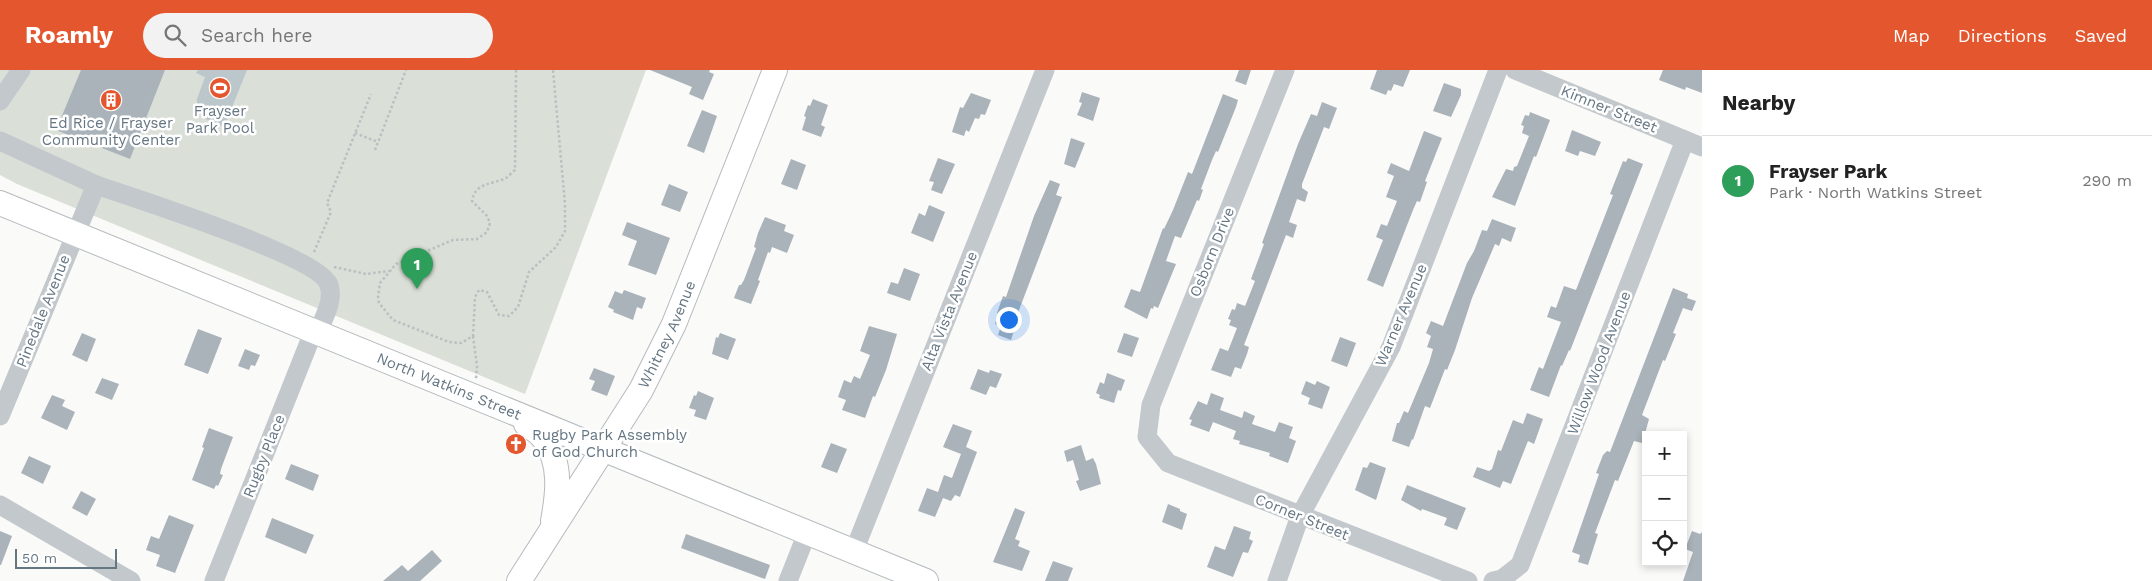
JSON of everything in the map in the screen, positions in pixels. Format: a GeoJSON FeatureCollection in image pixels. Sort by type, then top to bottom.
{"type":"FeatureCollection","features":[{"type":"Feature","properties":{"kind":"main road","name":"Whitney Avenue"},"geometry":{"type":"LineString","coordinates":[[519,581],[641,390],[674,324],[775,70]]}},
{"type":"Feature","properties":{"kind":"main road","name":"North Watkins Street"},"geometry":{"type":"LineString","coordinates":[[0,203],[316,331],[603,451],[926,581]]}},
{"type":"Feature","properties":{"kind":"main road"},"geometry":{"type":"LineString","coordinates":[[516,414],[543,438],[554,457],[558,495],[550,532]]}},
{"type":"Feature","properties":{"kind":"street"},"geometry":{"type":"LineString","coordinates":[[0,101],[21,70]]}},
{"type":"Feature","properties":{"kind":"street","name":"Alta Vista Avenue"},"geometry":{"type":"LineString","coordinates":[[854,551],[1045,70]]}},
{"type":"Feature","properties":{"kind":"street","name":"Osborn Drive"},"geometry":{"type":"LineString","coordinates":[[1147,437],[1151,406],[1285,70]]}},
{"type":"Feature","properties":{"kind":"street","name":"Warner Avenue"},"geometry":{"type":"LineString","coordinates":[[1277,581],[1300,516],[1390,347],[1498,70]]}},
{"type":"Feature","properties":{"kind":"street","name":"Kimner Street"},"geometry":{"type":"LineString","coordinates":[[1515,70],[1694,144]]}},
{"type":"Feature","properties":{"kind":"street"},"geometry":{"type":"LineString","coordinates":[[0,141],[96,185],[241,236],[315,271]]}},
{"type":"Feature","properties":{"kind":"street","name":"Willow Wood Avenue"},"geometry":{"type":"LineString","coordinates":[[1498,580],[1520,565],[1694,144]]}},
{"type":"Feature","properties":{"kind":"street","name":"Pinedale Avenue"},"geometry":{"type":"LineString","coordinates":[[0,416],[74,234],[96,185]]}},
{"type":"Feature","properties":{"kind":"street","name":"Rugby Place"},"geometry":{"type":"LineString","coordinates":[[214,581],[330,299],[328,284],[315,271]]}},
{"type":"Feature","properties":{"kind":"street","name":"Corner Street"},"geometry":{"type":"LineString","coordinates":[[1147,437],[1168,463],[1468,581]]}},
{"type":"Feature","properties":{"kind":"street"},"geometry":{"type":"LineString","coordinates":[[0,505],[131,581]]}},
{"type":"Feature","properties":{"kind":"street"},"geometry":{"type":"LineString","coordinates":[[788,581],[807,533]]}},
{"type":"Feature","properties":{"kind":"path"},"geometry":{"type":"LineString","coordinates":[[375,150],[406,70]]}},
{"type":"Feature","properties":{"kind":"path"},"geometry":{"type":"LineString","coordinates":[[474,336],[461,343],[449,342],[393,320],[379,303],[380,283],[388,271],[396,264],[453,240],[477,239],[487,232],[490,223],[487,216],[472,201],[476,190],[483,185],[507,178],[515,170],[516,70]]}},
{"type":"Feature","properties":{"kind":"path"},"geometry":{"type":"LineString","coordinates":[[474,397],[477,366],[474,336],[475,297],[479,290],[487,292],[499,315],[509,316],[518,307],[529,272],[556,247],[565,231],[565,204],[553,70]]}},
{"type":"Feature","properties":{"kind":"path"},"geometry":{"type":"LineString","coordinates":[[371,94],[327,203],[331,212],[315,271],[335,266],[366,274],[388,271]]}},
{"type":"Feature","properties":{"kind":"path"},"geometry":{"type":"LineString","coordinates":[[355,133],[378,142]]}},
{"type":"Feature","properties":{"kind":"shaded area"},"geometry":{"type":"Polygon","coordinates":[[[0,70],[646,70],[525,394],[17,184],[0,175],[0,70]]]}},
{"type":"Feature","properties":{"kind":"shaded area","name":"Frayser Park Pool"},"geometry":{"type":"Polygon","coordinates":[[[198,70],[247,70],[224,127],[203,118],[207,108],[197,104],[197,99],[205,77],[196,73],[198,70]]]}},
{"type":"Feature","properties":{"kind":"building","name":"Ed Rice / Frayser Community Center"},"geometry":{"type":"Polygon","coordinates":[[[81,70],[165,70],[130,159],[56,130],[81,70]]]}},
{"type":"Feature","properties":{"kind":"building"},"geometry":{"type":"Polygon","coordinates":[[[650,70],[710,70],[709,72],[714,74],[703,100],[689,94],[692,87],[650,70]]]}},
{"type":"Feature","properties":{"kind":"building"},"geometry":{"type":"Polygon","coordinates":[[[1239,70],[1251,70],[1246,85],[1235,81],[1239,70]]]}},
{"type":"Feature","properties":{"kind":"building"},"geometry":{"type":"Polygon","coordinates":[[[1377,70],[1410,70],[1403,87],[1394,84],[1391,91],[1388,90],[1386,95],[1370,89],[1377,70]]]}},
{"type":"Feature","properties":{"kind":"building"},"geometry":{"type":"Polygon","coordinates":[[[1663,70],[1702,70],[1702,93],[1686,87],[1685,90],[1659,80],[1663,70]]]}},
{"type":"Feature","properties":{"kind":"building"},"geometry":{"type":"Polygon","coordinates":[[[1444,83],[1461,89],[1461,95],[1451,117],[1433,111],[1444,83]]]}},
{"type":"Feature","properties":{"kind":"building"},"geometry":{"type":"Polygon","coordinates":[[[1082,92],[1100,98],[1093,121],[1077,115],[1082,103],[1079,102],[1082,92]]]}},
{"type":"Feature","properties":{"kind":"building"},"geometry":{"type":"Polygon","coordinates":[[[971,93],[991,100],[985,115],[981,114],[979,119],[975,118],[969,132],[966,130],[964,136],[952,132],[960,107],[963,108],[971,93]]]}},
{"type":"Feature","properties":{"kind":"building"},"geometry":{"type":"Polygon","coordinates":[[[1223,94],[1238,100],[1236,107],[1218,152],[1216,151],[1212,160],[1201,189],[1203,190],[1199,201],[1197,200],[1181,238],[1175,236],[1166,261],[1176,264],[1158,308],[1154,306],[1153,309],[1151,308],[1147,319],[1124,307],[1131,289],[1140,292],[1163,228],[1173,210],[1188,172],[1192,174],[1223,94]]]}},
{"type":"Feature","properties":{"kind":"building"},"geometry":{"type":"Polygon","coordinates":[[[813,99],[828,105],[821,125],[825,127],[821,137],[802,130],[806,117],[804,116],[808,105],[810,106],[813,99]]]}},
{"type":"Feature","properties":{"kind":"building"},"geometry":{"type":"Polygon","coordinates":[[[1322,102],[1337,108],[1329,129],[1324,127],[1302,184],[1302,188],[1308,192],[1305,202],[1297,199],[1289,222],[1297,225],[1293,238],[1286,235],[1244,345],[1249,347],[1241,369],[1235,367],[1231,377],[1211,370],[1220,348],[1228,351],[1237,328],[1229,325],[1231,320],[1228,319],[1232,309],[1235,310],[1237,303],[1245,306],[1255,281],[1251,279],[1264,244],[1262,243],[1298,144],[1311,114],[1317,116],[1322,102]]]}},
{"type":"Feature","properties":{"kind":"building"},"geometry":{"type":"Polygon","coordinates":[[[702,110],[717,116],[704,153],[687,146],[702,110]]]}},
{"type":"Feature","properties":{"kind":"building"},"geometry":{"type":"Polygon","coordinates":[[[1530,112],[1550,120],[1515,206],[1492,197],[1506,169],[1513,171],[1514,167],[1517,166],[1529,136],[1522,133],[1524,126],[1521,125],[1525,115],[1529,116],[1530,112]]]}},
{"type":"Feature","properties":{"kind":"building"},"geometry":{"type":"Polygon","coordinates":[[[1572,130],[1601,142],[1595,156],[1580,151],[1578,156],[1565,151],[1572,130]]]}},
{"type":"Feature","properties":{"kind":"building"},"geometry":{"type":"Polygon","coordinates":[[[1424,131],[1442,138],[1425,181],[1427,182],[1420,202],[1417,201],[1413,210],[1383,287],[1367,280],[1383,240],[1376,237],[1381,224],[1387,226],[1397,201],[1386,197],[1394,176],[1387,173],[1391,163],[1409,171],[1424,131]]]}},
{"type":"Feature","properties":{"kind":"building"},"geometry":{"type":"Polygon","coordinates":[[[1071,138],[1085,143],[1075,168],[1064,164],[1071,138]]]}},
{"type":"Feature","properties":{"kind":"building"},"geometry":{"type":"Polygon","coordinates":[[[938,158],[955,164],[942,194],[931,190],[934,182],[929,181],[938,158]]]}},
{"type":"Feature","properties":{"kind":"building"},"geometry":{"type":"Polygon","coordinates":[[[1628,158],[1643,164],[1570,351],[1561,365],[1549,397],[1530,390],[1539,367],[1543,369],[1561,322],[1547,317],[1551,306],[1556,308],[1564,286],[1576,290],[1613,195],[1610,194],[1623,161],[1626,162],[1628,158]]]}},
{"type":"Feature","properties":{"kind":"building"},"geometry":{"type":"Polygon","coordinates":[[[791,159],[806,165],[797,190],[781,184],[791,159]]]}},
{"type":"Feature","properties":{"kind":"building"},"geometry":{"type":"Polygon","coordinates":[[[1050,180],[1060,184],[1056,195],[1062,197],[1013,326],[1015,327],[1011,340],[998,335],[1001,326],[995,324],[997,313],[1003,296],[1006,297],[1034,216],[1050,180]]]}},
{"type":"Feature","properties":{"kind":"building"},"geometry":{"type":"Polygon","coordinates":[[[669,184],[688,192],[680,212],[661,205],[669,184]]]}},
{"type":"Feature","properties":{"kind":"building"},"geometry":{"type":"Polygon","coordinates":[[[929,205],[945,212],[933,242],[911,233],[919,213],[925,216],[929,205]]]}},
{"type":"Feature","properties":{"kind":"building"},"geometry":{"type":"Polygon","coordinates":[[[765,217],[786,225],[784,231],[794,235],[787,253],[772,247],[770,253],[768,252],[751,304],[734,298],[739,285],[744,280],[756,248],[754,247],[758,233],[765,217]]]}},
{"type":"Feature","properties":{"kind":"building"},"geometry":{"type":"Polygon","coordinates":[[[1492,219],[1516,228],[1511,242],[1502,238],[1499,246],[1495,244],[1472,298],[1447,370],[1445,369],[1430,408],[1425,406],[1409,447],[1392,441],[1397,423],[1399,423],[1404,411],[1408,413],[1429,363],[1433,349],[1427,347],[1431,336],[1426,333],[1431,321],[1443,326],[1482,230],[1487,231],[1492,219]]]}},
{"type":"Feature","properties":{"kind":"building"},"geometry":{"type":"Polygon","coordinates":[[[627,222],[670,238],[656,275],[628,265],[637,241],[622,235],[627,222]]]}},
{"type":"Feature","properties":{"kind":"building"},"geometry":{"type":"Polygon","coordinates":[[[904,268],[920,274],[910,301],[887,293],[891,282],[898,284],[904,268]]]}},
{"type":"Feature","properties":{"kind":"building"},"geometry":{"type":"Polygon","coordinates":[[[1673,288],[1688,294],[1687,298],[1696,301],[1692,311],[1683,308],[1673,333],[1676,334],[1665,361],[1663,360],[1642,415],[1649,419],[1646,431],[1642,431],[1642,443],[1634,441],[1618,481],[1615,480],[1595,533],[1598,534],[1588,565],[1578,562],[1580,555],[1572,552],[1599,474],[1596,473],[1603,455],[1607,451],[1610,452],[1673,288]]]}},
{"type":"Feature","properties":{"kind":"building"},"geometry":{"type":"Polygon","coordinates":[[[624,290],[646,298],[642,309],[637,307],[633,320],[613,312],[614,310],[608,307],[615,291],[622,294],[624,290]]]}},
{"type":"Feature","properties":{"kind":"building"},"geometry":{"type":"Polygon","coordinates":[[[869,326],[897,334],[886,370],[865,418],[842,410],[846,400],[838,397],[844,380],[851,383],[854,376],[860,379],[870,355],[860,351],[869,326]]]}},
{"type":"Feature","properties":{"kind":"building"},"geometry":{"type":"Polygon","coordinates":[[[198,329],[222,338],[208,374],[184,365],[198,329]]]}},
{"type":"Feature","properties":{"kind":"building"},"geometry":{"type":"Polygon","coordinates":[[[82,333],[96,339],[87,362],[72,355],[82,333]]]}},
{"type":"Feature","properties":{"kind":"building"},"geometry":{"type":"Polygon","coordinates":[[[720,333],[736,339],[728,360],[712,354],[716,337],[718,338],[720,333]]]}},
{"type":"Feature","properties":{"kind":"building"},"geometry":{"type":"Polygon","coordinates":[[[1124,333],[1139,338],[1132,357],[1117,352],[1124,333]]]}},
{"type":"Feature","properties":{"kind":"building"},"geometry":{"type":"Polygon","coordinates":[[[1340,337],[1356,343],[1347,367],[1331,361],[1340,337]]]}},
{"type":"Feature","properties":{"kind":"building"},"geometry":{"type":"Polygon","coordinates":[[[245,349],[260,355],[255,366],[251,365],[249,370],[238,366],[245,349]]]}},
{"type":"Feature","properties":{"kind":"building"},"geometry":{"type":"Polygon","coordinates":[[[594,368],[615,376],[607,396],[591,390],[595,381],[589,379],[594,368]]]}},
{"type":"Feature","properties":{"kind":"building"},"geometry":{"type":"Polygon","coordinates":[[[978,369],[989,373],[990,370],[1002,374],[996,388],[990,386],[986,395],[970,389],[978,369]]]}},
{"type":"Feature","properties":{"kind":"building"},"geometry":{"type":"Polygon","coordinates":[[[1107,373],[1125,380],[1121,391],[1118,390],[1114,403],[1099,398],[1100,395],[1096,393],[1100,382],[1104,384],[1107,373]]]}},
{"type":"Feature","properties":{"kind":"building"},"geometry":{"type":"Polygon","coordinates":[[[102,378],[119,384],[112,400],[95,393],[102,378]]]}},
{"type":"Feature","properties":{"kind":"building"},"geometry":{"type":"Polygon","coordinates":[[[1306,381],[1315,385],[1317,381],[1330,387],[1322,409],[1308,404],[1310,398],[1301,394],[1306,381]]]}},
{"type":"Feature","properties":{"kind":"building"},"geometry":{"type":"Polygon","coordinates":[[[698,391],[714,398],[706,420],[694,416],[696,410],[689,408],[694,395],[696,396],[698,391]]]}},
{"type":"Feature","properties":{"kind":"building"},"geometry":{"type":"Polygon","coordinates":[[[1211,393],[1224,398],[1220,410],[1242,418],[1244,411],[1255,416],[1252,424],[1275,432],[1279,422],[1293,427],[1289,438],[1296,441],[1288,463],[1269,456],[1270,453],[1239,444],[1240,441],[1233,439],[1236,431],[1213,422],[1209,432],[1190,425],[1192,420],[1189,419],[1198,401],[1207,405],[1211,393]]]}},
{"type":"Feature","properties":{"kind":"building"},"geometry":{"type":"Polygon","coordinates":[[[52,395],[65,400],[62,406],[75,412],[67,430],[41,418],[52,395]]]}},
{"type":"Feature","properties":{"kind":"building"},"geometry":{"type":"Polygon","coordinates":[[[1527,413],[1543,419],[1534,444],[1528,441],[1511,484],[1503,481],[1500,488],[1473,477],[1477,467],[1489,471],[1492,469],[1498,450],[1501,451],[1513,420],[1523,424],[1527,413]]]}},
{"type":"Feature","properties":{"kind":"building"},"geometry":{"type":"Polygon","coordinates":[[[953,424],[972,431],[966,447],[977,452],[960,497],[955,495],[951,501],[943,498],[935,517],[918,511],[927,488],[938,492],[944,475],[952,478],[961,454],[943,447],[953,424]]]}},
{"type":"Feature","properties":{"kind":"building"},"geometry":{"type":"Polygon","coordinates":[[[209,428],[233,437],[221,469],[220,474],[223,475],[218,486],[216,485],[214,489],[192,480],[209,428]]]}},
{"type":"Feature","properties":{"kind":"building"},"geometry":{"type":"Polygon","coordinates":[[[831,443],[847,449],[837,473],[821,467],[831,443]]]}},
{"type":"Feature","properties":{"kind":"building"},"geometry":{"type":"Polygon","coordinates":[[[1081,445],[1086,461],[1093,458],[1101,484],[1080,491],[1076,481],[1079,480],[1073,460],[1067,462],[1064,451],[1081,445]]]}},
{"type":"Feature","properties":{"kind":"building"},"geometry":{"type":"Polygon","coordinates":[[[29,456],[51,466],[43,484],[21,473],[29,456]]]}},
{"type":"Feature","properties":{"kind":"building"},"geometry":{"type":"Polygon","coordinates":[[[1370,462],[1386,468],[1376,500],[1355,490],[1363,467],[1367,468],[1370,462]]]}},
{"type":"Feature","properties":{"kind":"building"},"geometry":{"type":"Polygon","coordinates":[[[291,464],[319,475],[313,491],[285,479],[291,464]]]}},
{"type":"Feature","properties":{"kind":"building"},"geometry":{"type":"Polygon","coordinates":[[[1407,485],[1466,508],[1457,530],[1444,525],[1447,518],[1422,509],[1421,511],[1401,500],[1407,485]]]}},
{"type":"Feature","properties":{"kind":"building"},"geometry":{"type":"Polygon","coordinates":[[[81,491],[96,499],[87,516],[72,508],[81,491]]]}},
{"type":"Feature","properties":{"kind":"building"},"geometry":{"type":"Polygon","coordinates":[[[1168,504],[1187,514],[1182,530],[1162,522],[1168,504]]]}},
{"type":"Feature","properties":{"kind":"building"},"geometry":{"type":"Polygon","coordinates":[[[1015,508],[1025,512],[1015,539],[1020,541],[1018,546],[1030,551],[1022,571],[993,562],[1015,508]]]}},
{"type":"Feature","properties":{"kind":"building"},"geometry":{"type":"Polygon","coordinates":[[[169,515],[194,525],[175,573],[156,566],[160,555],[146,550],[151,536],[159,539],[169,515]]]}},
{"type":"Feature","properties":{"kind":"building"},"geometry":{"type":"Polygon","coordinates":[[[272,518],[314,535],[306,554],[265,537],[272,518]]]}},
{"type":"Feature","properties":{"kind":"building"},"geometry":{"type":"Polygon","coordinates":[[[1234,526],[1251,532],[1249,539],[1253,541],[1248,553],[1243,552],[1233,577],[1207,567],[1215,546],[1225,550],[1234,526]]]}},
{"type":"Feature","properties":{"kind":"building"},"geometry":{"type":"Polygon","coordinates":[[[0,531],[12,536],[1,565],[0,565],[0,531]]]}},
{"type":"Feature","properties":{"kind":"building"},"geometry":{"type":"Polygon","coordinates":[[[1692,531],[1700,534],[1702,532],[1702,581],[1683,581],[1693,552],[1687,550],[1687,544],[1692,531]]]}},
{"type":"Feature","properties":{"kind":"building"},"geometry":{"type":"Polygon","coordinates":[[[686,534],[770,565],[765,579],[681,548],[686,534]]]}},
{"type":"Feature","properties":{"kind":"building"},"geometry":{"type":"Polygon","coordinates":[[[432,550],[442,561],[420,581],[383,581],[402,565],[408,571],[432,550]]]}},
{"type":"Feature","properties":{"kind":"building"},"geometry":{"type":"Polygon","coordinates":[[[1053,561],[1073,568],[1068,581],[1045,581],[1053,561]]]}},
{"type":"Feature","properties":{"kind":"place","name":"Frayser Park Pool"},"geometry":{"type":"Point","coordinates":[220,88]}},
{"type":"Feature","properties":{"kind":"place","name":"Ed Rice / Frayser Community Center"},"geometry":{"type":"Point","coordinates":[111,100]}},
{"type":"Feature","properties":{"kind":"place","name":"Frayser Park"},"geometry":{"type":"Point","coordinates":[417,289]}},
{"type":"Feature","properties":{"kind":"place","name":"Rugby Park Assembly of God Church"},"geometry":{"type":"Point","coordinates":[516,444]}}]}
